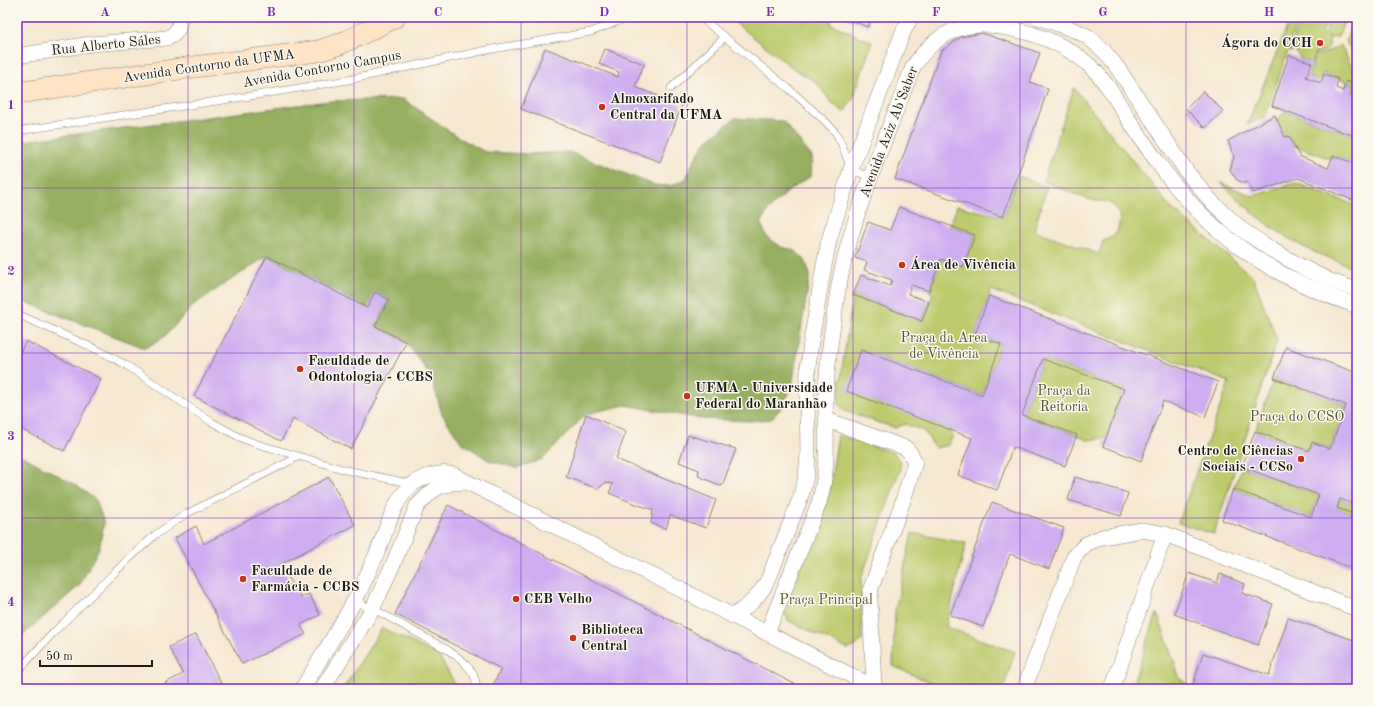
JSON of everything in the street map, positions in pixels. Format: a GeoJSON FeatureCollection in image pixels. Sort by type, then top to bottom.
{"type":"FeatureCollection","features":[{"type":"Feature","properties":{"kind":"main road","name":"Avenida Contorno da UFMA"},"geometry":{"type":"LineString","coordinates":[[17,93],[194,67],[318,51],[340,44],[395,17]]}},
{"type":"Feature","properties":{"kind":"street","name":"Rua Alberto Sáles"},"geometry":{"type":"LineString","coordinates":[[17,56],[91,44],[167,38],[175,34],[179,27],[181,17]]}},
{"type":"Feature","properties":{"kind":"street","name":"Avenida Aziz Ab'Saber"},"geometry":{"type":"LineString","coordinates":[[733,616],[755,600],[768,580],[800,499],[806,477],[808,455],[807,395],[810,342],[829,240],[851,169],[903,32],[911,17]]}},
{"type":"Feature","properties":{"kind":"street"},"geometry":{"type":"LineString","coordinates":[[1038,17],[1087,36],[1103,50],[1117,67],[1187,172],[1211,201],[1241,229],[1272,250],[1302,267],[1328,280],[1357,290]]}},
{"type":"Feature","properties":{"kind":"street","name":"Avenida Aziz Ab'Saber"},"geometry":{"type":"LineString","coordinates":[[767,633],[819,503],[825,481],[827,459],[826,392],[828,364],[843,262],[854,225],[913,67],[922,53],[935,41],[948,33],[966,26],[986,25],[1005,28],[1042,38],[1056,43],[1072,52],[1090,65],[1104,80],[1162,168],[1177,188],[1206,219],[1239,247],[1263,263],[1311,289],[1357,306]]}},
{"type":"Feature","properties":{"kind":"street"},"geometry":{"type":"LineString","coordinates":[[827,420],[906,448],[915,462],[903,501],[871,588],[870,599],[875,688]]}},
{"type":"Feature","properties":{"kind":"street"},"geometry":{"type":"LineString","coordinates":[[808,455],[827,459]]}},
{"type":"Feature","properties":{"kind":"street"},"geometry":{"type":"LineString","coordinates":[[302,689],[355,600],[377,553],[396,505],[404,493],[414,484],[430,476],[444,474],[453,475],[875,688]]}},
{"type":"Feature","properties":{"kind":"street"},"geometry":{"type":"LineString","coordinates":[[322,689],[372,610],[417,506],[430,492],[439,487],[452,482],[467,482]]}},
{"type":"Feature","properties":{"kind":"street"},"geometry":{"type":"LineString","coordinates":[[1024,689],[1074,557],[1086,544],[1093,540],[1116,534],[1142,530],[1165,534],[1357,609]]}},
{"type":"Feature","properties":{"kind":"street"},"geometry":{"type":"LineString","coordinates":[[1112,689],[1165,534]]}},
{"type":"Feature","properties":{"kind":"lane","name":"Avenida Contorno Campus"},"geometry":{"type":"LineString","coordinates":[[17,131],[348,80],[487,50],[591,32],[629,17]]}},
{"type":"Feature","properties":{"kind":"lane"},"geometry":{"type":"LineString","coordinates":[[700,17],[788,88],[826,122],[836,133],[851,169],[871,178]]}},
{"type":"Feature","properties":{"kind":"lane"},"geometry":{"type":"LineString","coordinates":[[671,88],[726,37]]}},
{"type":"Feature","properties":{"kind":"lane"},"geometry":{"type":"LineString","coordinates":[[17,314],[98,350],[126,365],[210,421],[239,437],[254,443],[346,470],[414,484]]}},
{"type":"Feature","properties":{"kind":"lane"},"geometry":{"type":"LineString","coordinates":[[17,672],[53,632],[156,535],[186,514],[298,456]]}},
{"type":"Feature","properties":{"kind":"lane"},"geometry":{"type":"LineString","coordinates":[[355,600],[372,610],[380,612],[448,650],[463,661],[472,673],[476,682],[476,689]]}},
{"type":"Feature","properties":{"kind":"green space"},"geometry":{"type":"Polygon","coordinates":[[[728,17],[831,17],[831,24],[872,42],[853,99],[844,112],[831,102],[816,82],[794,69],[728,17]]]}},
{"type":"Feature","properties":{"kind":"green space"},"geometry":{"type":"Polygon","coordinates":[[[1291,17],[1304,17],[1297,24],[1293,33],[1291,42],[1292,52],[1288,51],[1265,117],[1247,125],[1291,17]]]}},
{"type":"Feature","properties":{"kind":"green space"},"geometry":{"type":"Polygon","coordinates":[[[1321,17],[1346,17],[1338,37],[1330,38],[1326,32],[1330,20],[1321,17]]]}},
{"type":"Feature","properties":{"kind":"green space"},"geometry":{"type":"Polygon","coordinates":[[[1354,17],[1357,17],[1357,64],[1346,41],[1354,17]]]}},
{"type":"Feature","properties":{"kind":"green space","name":"Ágora do CCH"},"geometry":{"type":"Polygon","coordinates":[[[1311,18],[1318,18],[1328,21],[1323,31],[1329,38],[1330,42],[1326,50],[1316,52],[1312,63],[1302,60],[1297,54],[1293,45],[1295,33],[1301,22],[1311,18]]]}},
{"type":"Feature","properties":{"kind":"green space"},"geometry":{"type":"Polygon","coordinates":[[[1341,45],[1357,78],[1357,95],[1352,94],[1355,85],[1323,73],[1320,81],[1308,77],[1316,54],[1321,55],[1341,45]]]}},
{"type":"Feature","properties":{"kind":"green space","name":"Praça da Area de Vivência"},"geometry":{"type":"Polygon","coordinates":[[[1074,88],[1170,207],[1253,277],[1277,340],[1214,534],[1178,523],[1229,382],[991,290],[975,335],[1001,344],[982,395],[861,350],[951,430],[953,435],[949,445],[935,448],[924,431],[905,424],[895,428],[844,411],[839,404],[838,397],[853,295],[922,321],[933,294],[929,291],[941,259],[963,267],[975,235],[950,225],[957,206],[1003,217],[1018,176],[1047,186],[1034,230],[1099,254],[1103,241],[1115,234],[1120,220],[1118,212],[1113,205],[1108,202],[1095,201],[1074,194],[1043,181],[1074,88]]]}},
{"type":"Feature","properties":{"kind":"green space"},"geometry":{"type":"Polygon","coordinates":[[[403,99],[458,137],[485,152],[528,154],[569,152],[654,185],[670,186],[686,179],[693,162],[706,141],[735,118],[783,121],[812,157],[811,176],[791,189],[768,210],[761,224],[767,237],[781,247],[794,250],[805,260],[810,274],[792,386],[783,406],[771,419],[749,421],[703,419],[625,405],[586,414],[543,459],[517,468],[490,461],[461,442],[442,414],[431,376],[406,342],[375,326],[389,300],[375,293],[367,308],[267,256],[196,303],[163,338],[145,348],[17,299],[17,142],[329,101],[403,99]]]}},
{"type":"Feature","properties":{"kind":"green space"},"geometry":{"type":"Polygon","coordinates":[[[1285,111],[1357,137],[1357,164],[1333,156],[1331,159],[1293,145],[1289,136],[1285,137],[1277,121],[1285,111]]]}},
{"type":"Feature","properties":{"kind":"green space"},"geometry":{"type":"Polygon","coordinates":[[[1221,183],[1253,196],[1295,183],[1357,206],[1357,269],[1314,252],[1289,239],[1239,201],[1221,183]]]}},
{"type":"Feature","properties":{"kind":"green space","name":"Praça da Reitoria"},"geometry":{"type":"Polygon","coordinates":[[[1043,359],[1124,389],[1106,438],[1087,440],[1022,415],[1043,359]]]}},
{"type":"Feature","properties":{"kind":"green space","name":"Praça do CCSO"},"geometry":{"type":"Polygon","coordinates":[[[1274,378],[1346,405],[1330,449],[1312,442],[1309,451],[1255,431],[1274,378]]]}},
{"type":"Feature","properties":{"kind":"green space","name":"Praça Principal"},"geometry":{"type":"Polygon","coordinates":[[[838,435],[894,453],[900,462],[900,469],[861,579],[862,639],[856,646],[847,649],[789,621],[784,612],[829,492],[838,435]]]}},
{"type":"Feature","properties":{"kind":"green space"},"geometry":{"type":"Polygon","coordinates":[[[17,453],[74,484],[96,500],[104,523],[99,548],[80,585],[17,640],[17,453]]]}},
{"type":"Feature","properties":{"kind":"green space"},"geometry":{"type":"Polygon","coordinates":[[[1242,467],[1319,495],[1311,517],[1233,489],[1242,467]]]}},
{"type":"Feature","properties":{"kind":"green space"},"geometry":{"type":"Polygon","coordinates":[[[1340,499],[1357,505],[1357,515],[1337,508],[1340,499]]]}},
{"type":"Feature","properties":{"kind":"green space"},"geometry":{"type":"Polygon","coordinates":[[[912,533],[966,543],[946,627],[1015,652],[1003,689],[945,689],[893,666],[895,611],[912,533]]]}},
{"type":"Feature","properties":{"kind":"green space"},"geometry":{"type":"Polygon","coordinates":[[[1157,613],[1180,679],[1194,689],[1131,689],[1157,613]]]}},
{"type":"Feature","properties":{"kind":"green space"},"geometry":{"type":"Polygon","coordinates":[[[382,628],[438,655],[454,682],[453,689],[343,689],[382,628]]]}},
{"type":"Feature","properties":{"kind":"building"},"geometry":{"type":"Polygon","coordinates":[[[842,17],[872,17],[868,27],[842,17]]]}},
{"type":"Feature","properties":{"kind":"building"},"geometry":{"type":"Polygon","coordinates":[[[982,33],[1040,53],[1030,82],[1048,89],[1003,217],[895,179],[941,51],[961,37],[982,33]]]}},
{"type":"Feature","properties":{"kind":"building","name":"Almoxarifado Central da UFMA"},"geometry":{"type":"Polygon","coordinates":[[[545,48],[618,77],[619,72],[599,64],[605,49],[644,64],[635,87],[682,105],[660,162],[521,109],[545,48]]]}},
{"type":"Feature","properties":{"kind":"building"},"geometry":{"type":"Polygon","coordinates":[[[1289,55],[1312,63],[1306,77],[1321,83],[1324,74],[1338,79],[1336,88],[1343,91],[1346,81],[1355,85],[1352,94],[1357,95],[1357,137],[1272,106],[1289,55]]]}},
{"type":"Feature","properties":{"kind":"building"},"geometry":{"type":"Polygon","coordinates":[[[1203,91],[1223,111],[1205,128],[1186,109],[1203,91]]]}},
{"type":"Feature","properties":{"kind":"building"},"geometry":{"type":"Polygon","coordinates":[[[1275,115],[1285,137],[1289,136],[1299,156],[1328,168],[1333,156],[1357,164],[1357,202],[1298,178],[1253,193],[1248,182],[1244,183],[1237,180],[1230,170],[1234,157],[1228,141],[1275,115]]]}},
{"type":"Feature","properties":{"kind":"building","name":"Área de Vivência"},"geometry":{"type":"Polygon","coordinates":[[[899,207],[975,235],[963,267],[941,259],[929,291],[911,285],[908,294],[929,302],[922,321],[853,295],[861,275],[890,286],[892,280],[864,270],[867,262],[855,258],[868,222],[890,230],[899,207]]]}},
{"type":"Feature","properties":{"kind":"building","name":"Faculdade de Odontologia - CCBS"},"geometry":{"type":"Polygon","coordinates":[[[267,256],[367,308],[375,292],[389,300],[375,326],[406,342],[351,449],[293,419],[281,441],[194,396],[267,256]]]}},
{"type":"Feature","properties":{"kind":"building"},"geometry":{"type":"Polygon","coordinates":[[[989,296],[1218,382],[1205,417],[1163,401],[1141,461],[1103,446],[1124,389],[1043,359],[1022,415],[1077,435],[1065,466],[1013,447],[997,490],[958,475],[972,438],[846,391],[861,350],[982,395],[1001,344],[975,335],[989,296]]]}},
{"type":"Feature","properties":{"kind":"building"},"geometry":{"type":"Polygon","coordinates":[[[26,341],[101,379],[64,451],[17,427],[17,358],[26,341]]]}},
{"type":"Feature","properties":{"kind":"building","name":"Centro de Ciências Sociais - CCSo"},"geometry":{"type":"Polygon","coordinates":[[[1286,347],[1357,373],[1357,505],[1340,499],[1337,508],[1357,515],[1357,570],[1222,520],[1233,489],[1311,517],[1319,495],[1242,467],[1255,431],[1309,451],[1312,442],[1330,449],[1346,405],[1274,378],[1286,347]]]}},
{"type":"Feature","properties":{"kind":"building"},"geometry":{"type":"Polygon","coordinates":[[[586,414],[626,432],[616,459],[716,500],[706,528],[670,515],[666,529],[651,523],[653,510],[609,493],[613,484],[605,483],[598,489],[566,477],[586,414]]]}},
{"type":"Feature","properties":{"kind":"building"},"geometry":{"type":"Polygon","coordinates":[[[688,435],[736,449],[722,486],[698,476],[699,470],[679,462],[688,435]]]}},
{"type":"Feature","properties":{"kind":"building","name":"Faculdade de Farmácia - CCBS"},"geometry":{"type":"Polygon","coordinates":[[[329,477],[355,525],[279,565],[301,597],[309,594],[320,615],[300,625],[306,634],[242,664],[175,538],[196,526],[204,544],[329,477]]]}},
{"type":"Feature","properties":{"kind":"building"},"geometry":{"type":"Polygon","coordinates":[[[1075,477],[1128,493],[1121,516],[1068,500],[1075,477]]]}},
{"type":"Feature","properties":{"kind":"building"},"geometry":{"type":"Polygon","coordinates":[[[992,502],[1064,528],[1049,569],[1010,554],[983,627],[950,615],[992,502]]]}},
{"type":"Feature","properties":{"kind":"building","name":"CEB Velho"},"geometry":{"type":"Polygon","coordinates":[[[448,505],[804,689],[491,689],[501,669],[395,614],[448,505]]]}},
{"type":"Feature","properties":{"kind":"building"},"geometry":{"type":"Polygon","coordinates":[[[1189,573],[1217,583],[1220,574],[1245,584],[1242,593],[1273,604],[1258,645],[1174,614],[1189,573]]]}},
{"type":"Feature","properties":{"kind":"building"},"geometry":{"type":"Polygon","coordinates":[[[1288,618],[1357,641],[1357,689],[1192,688],[1203,653],[1269,675],[1288,618]]]}},
{"type":"Feature","properties":{"kind":"building"},"geometry":{"type":"Polygon","coordinates":[[[196,634],[224,689],[168,689],[165,683],[183,674],[169,647],[196,634]]]}},
{"type":"Feature","properties":{"kind":"place","name":"Ágora do CCH"},"geometry":{"type":"Point","coordinates":[1320,43]}},
{"type":"Feature","properties":{"kind":"place","name":"Almoxarifado Central da UFMA"},"geometry":{"type":"Point","coordinates":[602,107]}},
{"type":"Feature","properties":{"kind":"place","name":"Área de Vivência"},"geometry":{"type":"Point","coordinates":[902,265]}},
{"type":"Feature","properties":{"kind":"place","name":"Faculdade de Odontologia - CCBS"},"geometry":{"type":"Point","coordinates":[300,369]}},
{"type":"Feature","properties":{"kind":"place","name":"UFMA - Universidade Federal do Maranhão"},"geometry":{"type":"Point","coordinates":[687,396]}},
{"type":"Feature","properties":{"kind":"place","name":"Centro de Ciências Sociais - CCSo"},"geometry":{"type":"Point","coordinates":[1301,459]}},
{"type":"Feature","properties":{"kind":"place","name":"Faculdade de Farmácia - CCBS"},"geometry":{"type":"Point","coordinates":[243,579]}},
{"type":"Feature","properties":{"kind":"place","name":"CEB Velho"},"geometry":{"type":"Point","coordinates":[516,599]}},
{"type":"Feature","properties":{"kind":"place","name":"Biblioteca Central"},"geometry":{"type":"Point","coordinates":[573,638]}}]}
